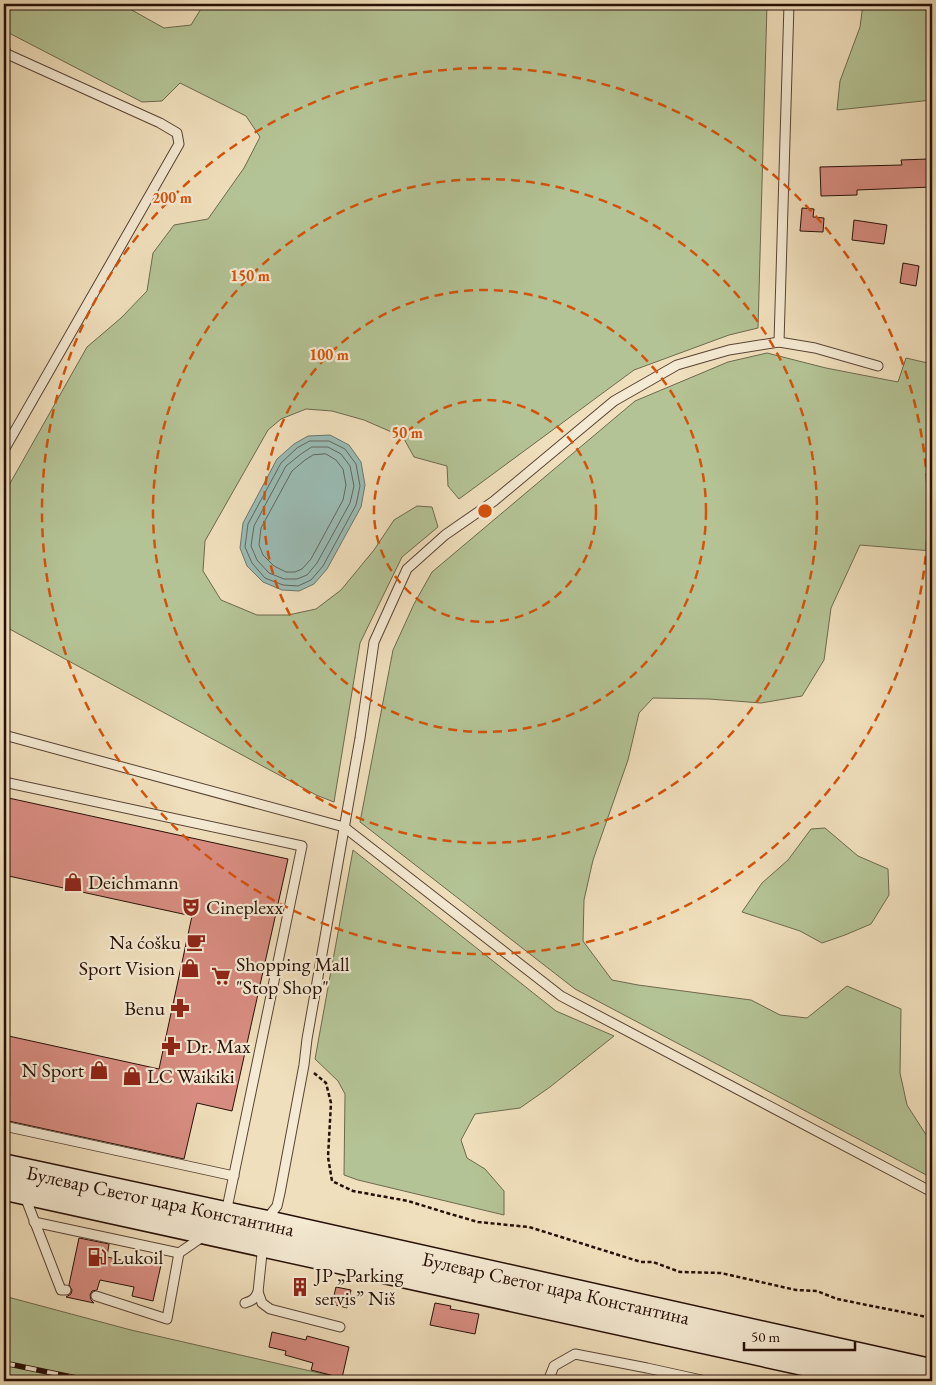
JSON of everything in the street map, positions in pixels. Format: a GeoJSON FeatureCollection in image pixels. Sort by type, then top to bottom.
{"type":"FeatureCollection","features":[{"type":"Feature","properties":{"kind":"main road","name":"Булевар Светог цара Константина"},"geometry":{"type":"LineString","coordinates":[[4,1167],[217,1224]]}},
{"type":"Feature","properties":{"kind":"main road","name":"Булевар Светог цара Константина"},"geometry":{"type":"LineString","coordinates":[[13,1190],[217,1224],[932,1372]]}},
{"type":"Feature","properties":{"kind":"main road","name":"Булевар Светог цара Константина"},"geometry":{"type":"LineString","coordinates":[[266,1234],[888,1381]]}},
{"type":"Feature","properties":{"kind":"lane"},"geometry":{"type":"LineString","coordinates":[[778,342],[788,4]]}},
{"type":"Feature","properties":{"kind":"lane"},"geometry":{"type":"LineString","coordinates":[[4,48],[7,54],[160,123],[177,133],[179,144],[4,450]]}},
{"type":"Feature","properties":{"kind":"lane"},"geometry":{"type":"LineString","coordinates":[[245,1303],[252,1301],[258,1292],[270,1215],[277,1206],[304,1065],[374,642],[407,569],[446,535],[494,501],[614,401],[676,365],[730,350],[778,342],[815,348],[878,366]]}},
{"type":"Feature","properties":{"kind":"lane"},"geometry":{"type":"LineString","coordinates":[[4,735],[344,827],[560,996],[932,1192]]}},
{"type":"Feature","properties":{"kind":"lane"},"geometry":{"type":"LineString","coordinates":[[4,782],[302,846],[234,1176],[217,1224],[179,1253],[167,1319],[96,1296]]}},
{"type":"Feature","properties":{"kind":"lane"},"geometry":{"type":"LineString","coordinates":[[4,1126],[234,1176]]}},
{"type":"Feature","properties":{"kind":"lane"},"geometry":{"type":"LineString","coordinates":[[13,1190],[34,1222],[62,1290],[66,1290]]}},
{"type":"Feature","properties":{"kind":"lane"},"geometry":{"type":"LineString","coordinates":[[34,1222],[179,1253]]}},
{"type":"Feature","properties":{"kind":"lane"},"geometry":{"type":"LineString","coordinates":[[258,1292],[262,1303],[270,1309],[340,1327]]}},
{"type":"Feature","properties":{"kind":"lane"},"geometry":{"type":"LineString","coordinates":[[548,1381],[554,1366],[575,1354],[706,1381]]}},
{"type":"Feature","properties":{"kind":"path"},"geometry":{"type":"LineString","coordinates":[[304,1065],[326,1083],[331,1103],[328,1157],[332,1181],[353,1190],[408,1201],[478,1222],[529,1227],[641,1262],[653,1262],[680,1272],[721,1273],[796,1290],[818,1291],[837,1299],[932,1318]]}},
{"type":"Feature","properties":{"kind":"green space"},"geometry":{"type":"Polygon","coordinates":[[[4,4],[121,4],[164,28],[191,25],[204,4],[767,4],[758,328],[729,335],[634,370],[459,499],[448,486],[447,466],[414,457],[403,437],[364,420],[332,411],[306,409],[281,419],[268,430],[205,541],[203,571],[221,600],[257,615],[288,615],[316,609],[341,590],[374,550],[394,520],[417,506],[432,507],[438,527],[402,557],[360,643],[334,802],[316,795],[4,626],[4,494],[87,347],[121,318],[147,291],[153,253],[174,225],[208,219],[244,168],[260,137],[246,116],[180,83],[162,101],[142,102],[9,33],[4,24],[4,4]]]}},
{"type":"Feature","properties":{"kind":"green space"},"geometry":{"type":"Polygon","coordinates":[[[863,4],[932,4],[932,100],[837,110],[840,81],[860,27],[863,4]]]}},
{"type":"Feature","properties":{"kind":"green space"},"geometry":{"type":"Polygon","coordinates":[[[767,353],[826,368],[898,382],[906,358],[932,364],[932,551],[860,545],[831,608],[824,660],[802,696],[761,703],[709,699],[653,698],[639,713],[628,760],[593,860],[584,900],[583,941],[612,980],[751,1000],[780,1015],[807,1018],[847,986],[901,1009],[900,1073],[907,1105],[932,1144],[932,1178],[575,989],[360,822],[393,650],[414,604],[432,572],[635,401],[728,362],[767,353]]]}},
{"type":"Feature","properties":{"kind":"green space"},"geometry":{"type":"Polygon","coordinates":[[[825,828],[858,856],[888,869],[889,895],[871,924],[822,943],[800,931],[742,912],[762,883],[788,860],[811,829],[825,828]]]}},
{"type":"Feature","properties":{"kind":"green space"},"geometry":{"type":"Polygon","coordinates":[[[353,850],[556,1011],[614,1036],[550,1087],[520,1108],[475,1114],[461,1140],[467,1158],[485,1169],[504,1191],[504,1215],[344,1175],[345,1094],[338,1081],[315,1059],[353,850]]]}},
{"type":"Feature","properties":{"kind":"green space"},"geometry":{"type":"Polygon","coordinates":[[[4,1296],[131,1330],[354,1381],[4,1381],[4,1296]]]}},
{"type":"Feature","properties":{"kind":"water"},"geometry":{"type":"Polygon","coordinates":[[[330,435],[349,445],[361,462],[365,485],[361,507],[327,569],[314,584],[299,591],[282,590],[263,582],[247,566],[240,548],[243,523],[277,459],[294,444],[308,436],[330,435]]]}},
{"type":"Feature","properties":{"kind":"building"},"geometry":{"type":"Polygon","coordinates":[[[928,159],[928,162],[932,162],[932,187],[857,190],[857,195],[821,196],[820,167],[902,165],[901,160],[928,159]]]}},
{"type":"Feature","properties":{"kind":"building"},"geometry":{"type":"Polygon","coordinates":[[[802,208],[814,209],[813,217],[824,218],[823,232],[800,231],[802,208]]]}},
{"type":"Feature","properties":{"kind":"building"},"geometry":{"type":"Polygon","coordinates":[[[854,220],[887,225],[884,244],[852,240],[854,220]]]}},
{"type":"Feature","properties":{"kind":"building"},"geometry":{"type":"Polygon","coordinates":[[[903,263],[919,266],[916,286],[900,283],[903,263]]]}},
{"type":"Feature","properties":{"kind":"building","name":"Shopping Mall \"Stop Shop\""},"geometry":{"type":"Polygon","coordinates":[[[4,797],[288,859],[232,1111],[197,1103],[184,1159],[4,1120],[4,1035],[159,1069],[192,916],[4,875],[4,797]]]}},
{"type":"Feature","properties":{"kind":"building"},"geometry":{"type":"Polygon","coordinates":[[[79,1238],[109,1244],[107,1257],[140,1264],[140,1261],[161,1265],[153,1301],[132,1296],[134,1287],[100,1280],[97,1290],[92,1291],[90,1295],[94,1303],[66,1297],[71,1294],[72,1290],[69,1285],[79,1238]]]}},
{"type":"Feature","properties":{"kind":"building"},"geometry":{"type":"Polygon","coordinates":[[[336,1287],[351,1290],[347,1308],[332,1304],[336,1287]]]}},
{"type":"Feature","properties":{"kind":"building"},"geometry":{"type":"Polygon","coordinates":[[[435,1303],[451,1306],[450,1309],[479,1314],[475,1334],[430,1325],[435,1303]]]}},
{"type":"Feature","properties":{"kind":"building"},"geometry":{"type":"Polygon","coordinates":[[[272,1332],[306,1340],[307,1336],[349,1347],[342,1378],[311,1370],[313,1363],[285,1355],[286,1351],[269,1347],[272,1332]]]}},
{"type":"Feature","properties":{"kind":"railway"},"geometry":{"type":"LineString","coordinates":[[4,1363],[91,1381]]}},
{"type":"Feature","properties":{"kind":"place","name":"Deichmann"},"geometry":{"type":"Point","coordinates":[73,882]}},
{"type":"Feature","properties":{"kind":"place","name":"Cineplexx"},"geometry":{"type":"Point","coordinates":[191,907]}},
{"type":"Feature","properties":{"kind":"place","name":"Na ćošku"},"geometry":{"type":"Point","coordinates":[196,942]}},
{"type":"Feature","properties":{"kind":"place","name":"Sport Vision"},"geometry":{"type":"Point","coordinates":[190,968]}},
{"type":"Feature","properties":{"kind":"place","name":"Shopping Mall \"Stop Shop\""},"geometry":{"type":"Point","coordinates":[221,976]}},
{"type":"Feature","properties":{"kind":"place","name":"Benu"},"geometry":{"type":"Point","coordinates":[180,1008]}},
{"type":"Feature","properties":{"kind":"place","name":"Dr. Max"},"geometry":{"type":"Point","coordinates":[171,1046]}},
{"type":"Feature","properties":{"kind":"place","name":"N Sport"},"geometry":{"type":"Point","coordinates":[99,1070]}},
{"type":"Feature","properties":{"kind":"place","name":"LC Waikiki"},"geometry":{"type":"Point","coordinates":[132,1076]}},
{"type":"Feature","properties":{"kind":"place","name":"Lukoil"},"geometry":{"type":"Point","coordinates":[97,1257]}},
{"type":"Feature","properties":{"kind":"place","name":"JP „Parking servis” Niš"},"geometry":{"type":"Point","coordinates":[300,1287]}}]}
